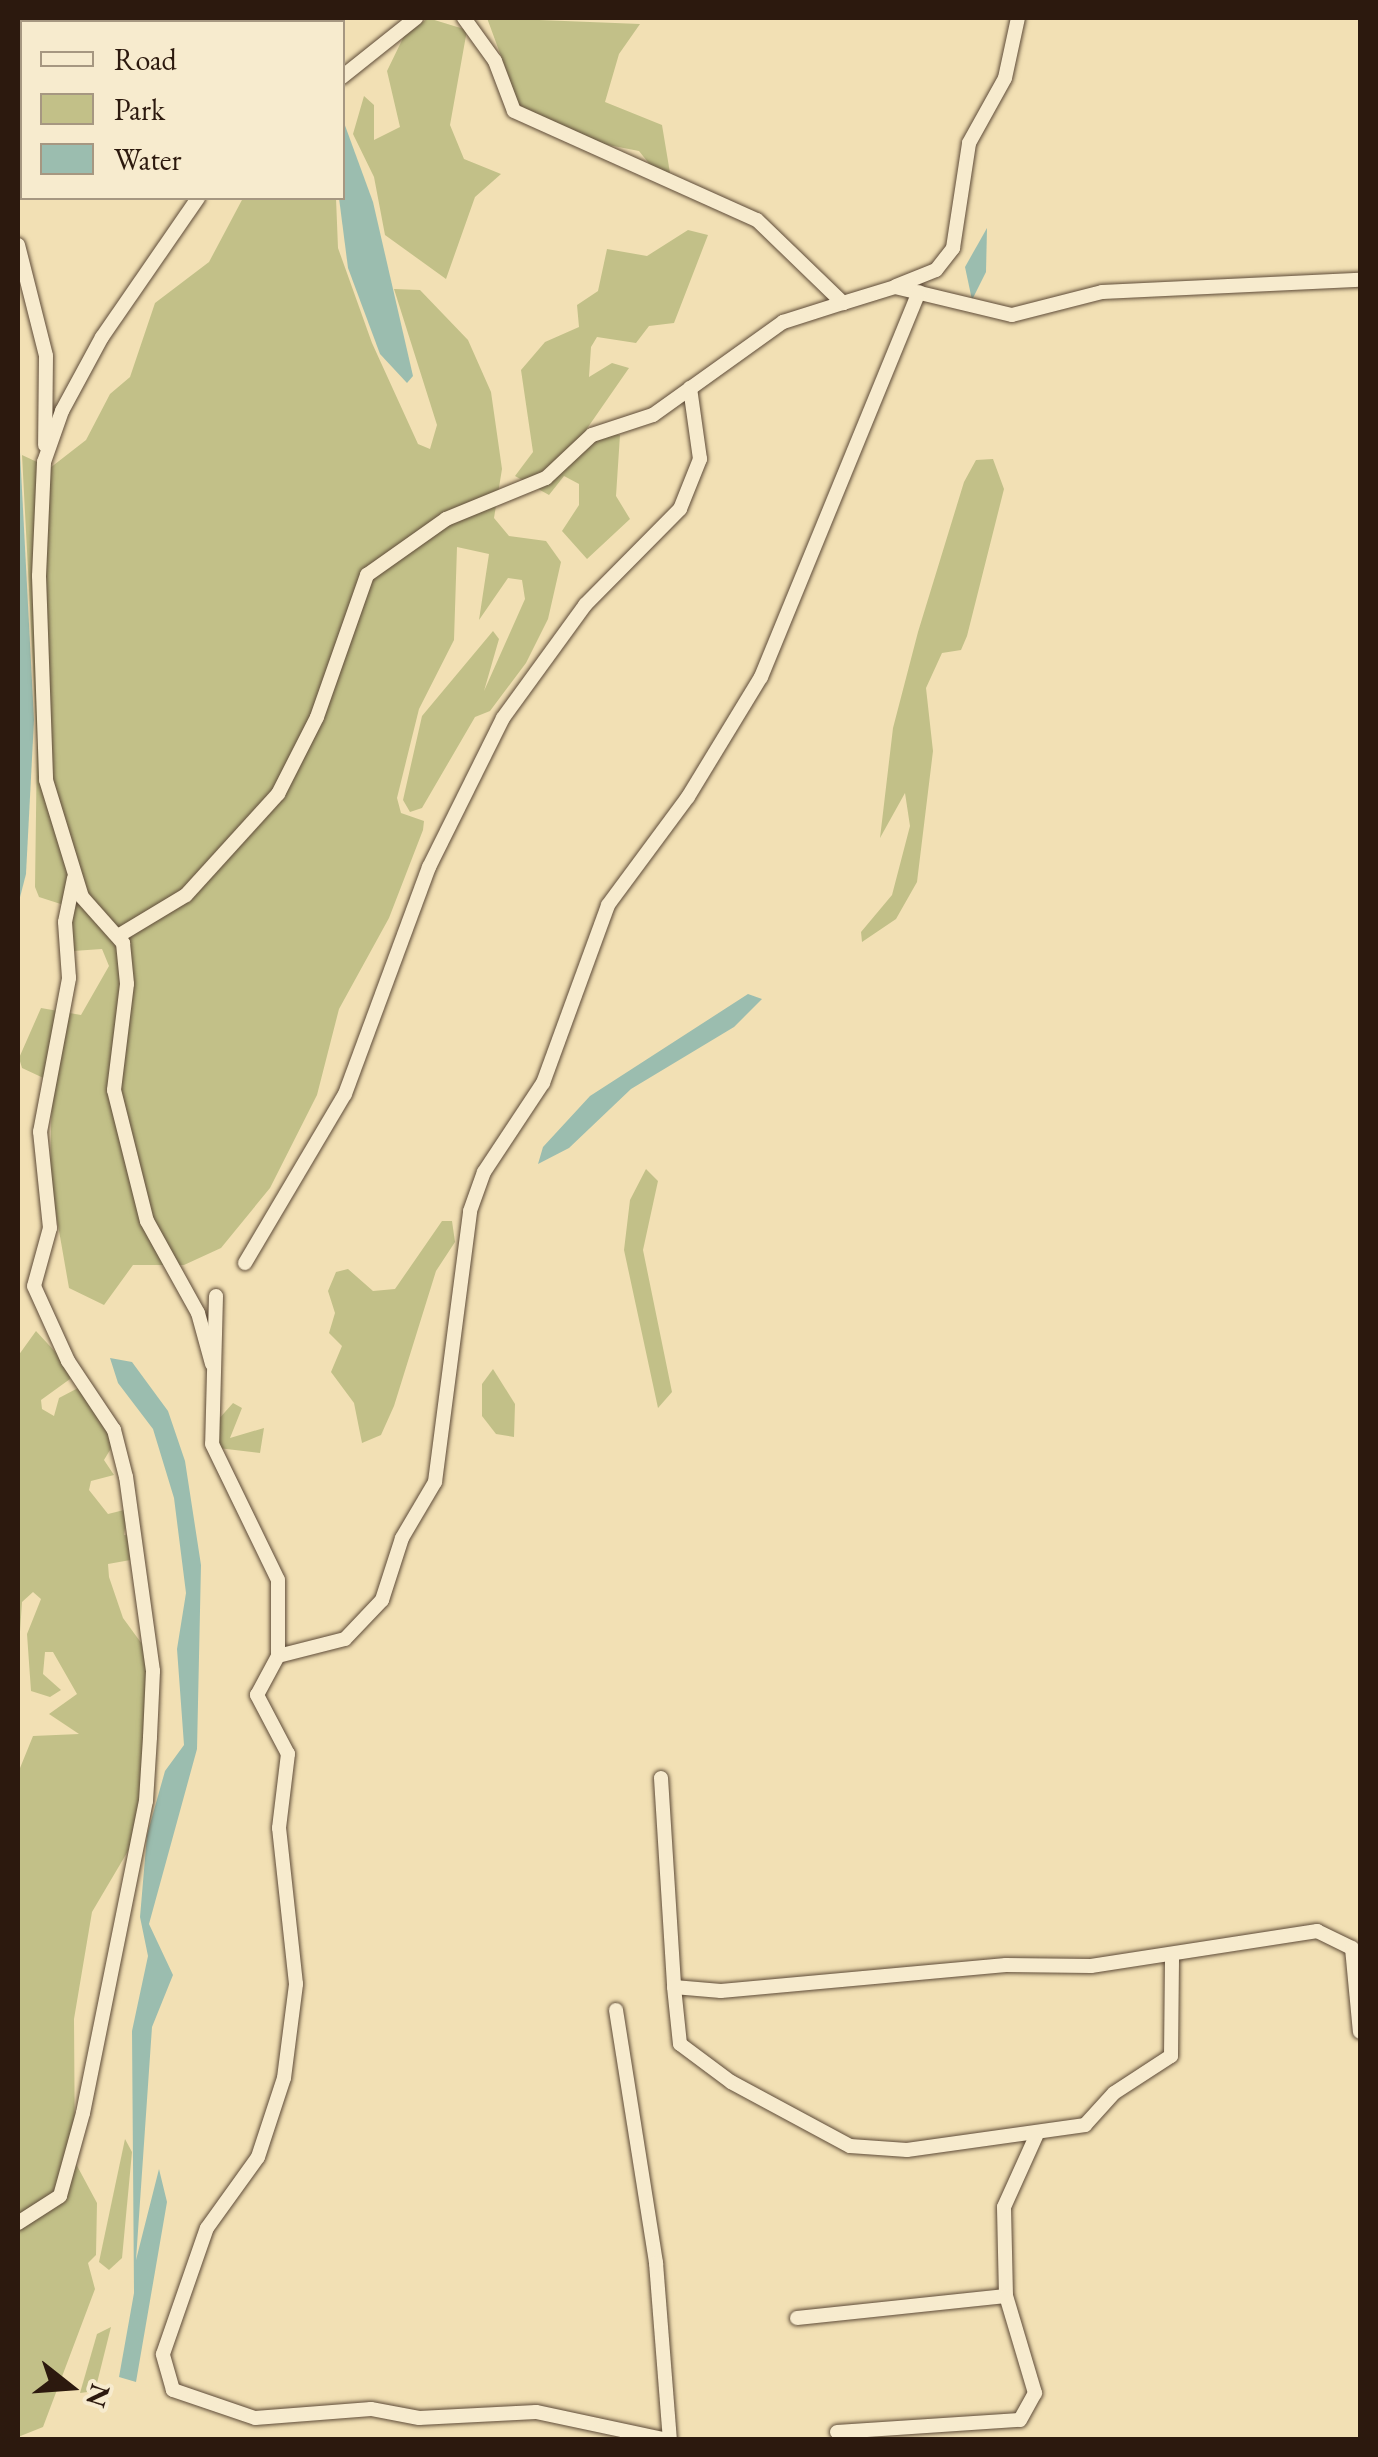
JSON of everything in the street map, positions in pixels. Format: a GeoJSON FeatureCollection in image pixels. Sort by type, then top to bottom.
{"type":"FeatureCollection","features":[{"type":"Feature","properties":{"kind":"street"},"geometry":{"type":"LineString","coordinates":[[345,75],[416,18]]}},
{"type":"Feature","properties":{"kind":"street"},"geometry":{"type":"LineString","coordinates":[[464,18],[495,60],[514,111],[757,220],[843,303]]}},
{"type":"Feature","properties":{"kind":"street"},"geometry":{"type":"LineString","coordinates":[[118,936],[186,894],[278,794],[317,717],[367,575],[446,518],[546,478],[592,436],[636,424],[784,322],[936,270],[953,248],[969,143],[1005,78],[1018,18]]}},
{"type":"Feature","properties":{"kind":"street"},"geometry":{"type":"LineString","coordinates":[[44,462],[102,337],[197,200]]}},
{"type":"Feature","properties":{"kind":"street"},"geometry":{"type":"LineString","coordinates":[[18,245],[46,356],[46,780],[74,878],[118,936],[127,984],[114,1090],[147,1221],[198,1313],[212,1364]]}},
{"type":"Feature","properties":{"kind":"street"},"geometry":{"type":"LineString","coordinates":[[895,287],[1012,314],[1102,292],[1360,280]]}},
{"type":"Feature","properties":{"kind":"street"},"geometry":{"type":"LineString","coordinates":[[278,1656],[344,1639],[382,1600],[402,1538],[435,1482],[470,1211],[484,1172],[543,1082],[608,905],[688,797],[761,677],[919,292]]}},
{"type":"Feature","properties":{"kind":"street"},"geometry":{"type":"LineString","coordinates":[[244,1263],[345,1094],[429,868],[503,718],[574,618],[680,508],[700,459],[690,388]]}},
{"type":"Feature","properties":{"kind":"street"},"geometry":{"type":"LineString","coordinates":[[18,2224],[60,2196],[88,2096],[146,1801],[151,1721],[153,1671],[134,1514],[114,1430],[68,1361],[34,1286],[50,1228],[40,1132],[70,978],[66,922],[74,878]]}},
{"type":"Feature","properties":{"kind":"street"},"geometry":{"type":"LineString","coordinates":[[216,1296],[212,1364],[220,1469],[278,1580],[278,1656],[256,1695],[288,1754],[279,1828],[296,1984],[284,2078],[258,2157],[207,2228],[163,2354],[165,2380],[173,2390],[254,2418],[371,2409],[418,2418],[536,2412],[669,2440],[656,2263],[616,2010]]}},
{"type":"Feature","properties":{"kind":"street"},"geometry":{"type":"LineString","coordinates":[[661,1778],[680,2044],[760,2102],[850,2146],[907,2150],[974,2136],[1074,2132],[1171,2056],[1172,1955]]}},
{"type":"Feature","properties":{"kind":"street"},"geometry":{"type":"LineString","coordinates":[[674,1987],[840,1984],[1172,1955],[1200,1944],[1332,1933],[1352,1948],[1360,2032]]}},
{"type":"Feature","properties":{"kind":"street"},"geometry":{"type":"LineString","coordinates":[[836,2432],[1020,2420],[1035,2394],[1006,2296],[1004,2208],[1036,2136]]}},
{"type":"Feature","properties":{"kind":"street"},"geometry":{"type":"LineString","coordinates":[[797,2318],[1006,2296]]}},
{"type":"Feature","properties":{"kind":"green space"},"geometry":{"type":"Polygon","coordinates":[[[428,18],[467,30],[450,125],[464,159],[501,174],[475,197],[446,279],[385,235],[374,177],[353,134],[364,96],[374,105],[374,140],[400,127],[387,71],[404,36],[428,18]]]}},
{"type":"Feature","properties":{"kind":"green space"},"geometry":{"type":"Polygon","coordinates":[[[487,18],[640,24],[619,54],[605,102],[662,125],[670,173],[655,171],[639,151],[593,142],[519,105],[487,18]]]}},
{"type":"Feature","properties":{"kind":"green space"},"geometry":{"type":"Polygon","coordinates":[[[242,200],[336,200],[338,248],[372,343],[418,444],[430,449],[437,425],[394,289],[420,290],[468,340],[491,392],[502,469],[494,518],[509,536],[546,541],[561,562],[548,619],[526,663],[490,711],[475,717],[422,808],[410,812],[403,800],[422,716],[493,631],[499,639],[484,691],[525,599],[522,580],[508,578],[479,620],[489,554],[457,547],[454,640],[419,709],[397,798],[401,813],[424,821],[423,830],[389,918],[339,1009],[317,1095],[270,1188],[221,1248],[184,1265],[133,1265],[104,1305],[69,1288],[50,1179],[52,1082],[22,1068],[19,1058],[41,1008],[81,1015],[109,966],[102,949],[73,951],[70,907],[39,897],[35,887],[37,742],[22,455],[50,468],[86,440],[110,394],[130,377],[155,303],[209,262],[242,200]]]}},
{"type":"Feature","properties":{"kind":"green space"},"geometry":{"type":"Polygon","coordinates":[[[688,230],[708,235],[674,323],[649,326],[636,343],[597,337],[591,347],[589,377],[612,363],[629,368],[586,430],[620,435],[616,496],[630,519],[587,559],[562,531],[579,505],[579,484],[564,476],[549,495],[515,476],[533,452],[521,370],[545,342],[579,327],[577,305],[598,291],[607,249],[647,256],[688,230]]]}},
{"type":"Feature","properties":{"kind":"green space"},"geometry":{"type":"Polygon","coordinates":[[[993,459],[1004,489],[967,636],[961,650],[942,653],[926,688],[933,751],[917,882],[896,919],[862,942],[861,932],[892,895],[910,826],[905,793],[880,838],[893,728],[918,632],[964,482],[976,460],[993,459]]]}},
{"type":"Feature","properties":{"kind":"green space"},"geometry":{"type":"Polygon","coordinates":[[[646,1169],[658,1181],[643,1250],[672,1392],[658,1408],[624,1250],[630,1200],[646,1169]]]}},
{"type":"Feature","properties":{"kind":"green space"},"geometry":{"type":"Polygon","coordinates":[[[442,1221],[452,1221],[455,1242],[436,1271],[394,1406],[381,1435],[362,1443],[354,1403],[331,1372],[342,1346],[329,1333],[335,1313],[328,1291],[336,1272],[348,1269],[373,1291],[395,1289],[442,1221]]]}},
{"type":"Feature","properties":{"kind":"green space"},"geometry":{"type":"Polygon","coordinates":[[[36,1331],[70,1368],[70,1379],[41,1400],[42,1409],[54,1416],[59,1398],[78,1388],[109,1427],[113,1445],[104,1460],[114,1475],[91,1481],[89,1490],[108,1514],[128,1509],[124,1535],[134,1536],[136,1559],[108,1564],[109,1577],[123,1618],[150,1655],[138,1834],[92,1912],[74,2019],[75,2162],[97,2203],[96,2255],[88,2263],[95,2289],[43,2427],[18,2437],[18,1773],[33,1736],[79,1734],[49,1714],[77,1694],[53,1652],[45,1652],[43,1674],[61,1690],[50,1697],[31,1691],[27,1634],[41,1599],[33,1592],[22,1602],[18,1662],[18,1356],[36,1331]]]}},
{"type":"Feature","properties":{"kind":"green space"},"geometry":{"type":"Polygon","coordinates":[[[493,1369],[515,1404],[514,1437],[496,1434],[482,1416],[482,1384],[493,1369]]]}},
{"type":"Feature","properties":{"kind":"green space"},"geometry":{"type":"Polygon","coordinates":[[[233,1403],[242,1408],[230,1438],[264,1428],[260,1453],[218,1448],[217,1421],[233,1403]]]}},
{"type":"Feature","properties":{"kind":"green space"},"geometry":{"type":"Polygon","coordinates":[[[125,2139],[132,2152],[122,2258],[109,2270],[99,2262],[125,2139]]]}},
{"type":"Feature","properties":{"kind":"green space"},"geometry":{"type":"Polygon","coordinates":[[[111,2327],[95,2391],[80,2393],[97,2334],[111,2327]]]}},
{"type":"Feature","properties":{"kind":"water"},"geometry":{"type":"Polygon","coordinates":[[[345,125],[373,202],[413,376],[407,383],[380,354],[348,268],[339,200],[345,200],[345,125]]]}},
{"type":"Feature","properties":{"kind":"water"},"geometry":{"type":"Polygon","coordinates":[[[987,228],[986,272],[972,300],[965,267],[987,228]]]}},
{"type":"Feature","properties":{"kind":"water"},"geometry":{"type":"Polygon","coordinates":[[[18,413],[34,720],[26,874],[18,905],[18,413]]]}},
{"type":"Feature","properties":{"kind":"water"},"geometry":{"type":"Polygon","coordinates":[[[748,994],[762,999],[734,1027],[631,1089],[569,1148],[538,1164],[543,1147],[590,1096],[748,994]]]}},
{"type":"Feature","properties":{"kind":"water"},"geometry":{"type":"Polygon","coordinates":[[[110,1358],[132,1362],[168,1411],[185,1461],[201,1565],[197,1749],[149,1924],[173,1975],[152,2027],[136,2260],[159,2169],[167,2202],[136,2382],[119,2377],[134,2293],[132,2031],[148,1956],[140,1917],[147,1835],[165,1771],[184,1745],[177,1649],[186,1593],[174,1498],[153,1429],[118,1383],[110,1358]]]}}]}
